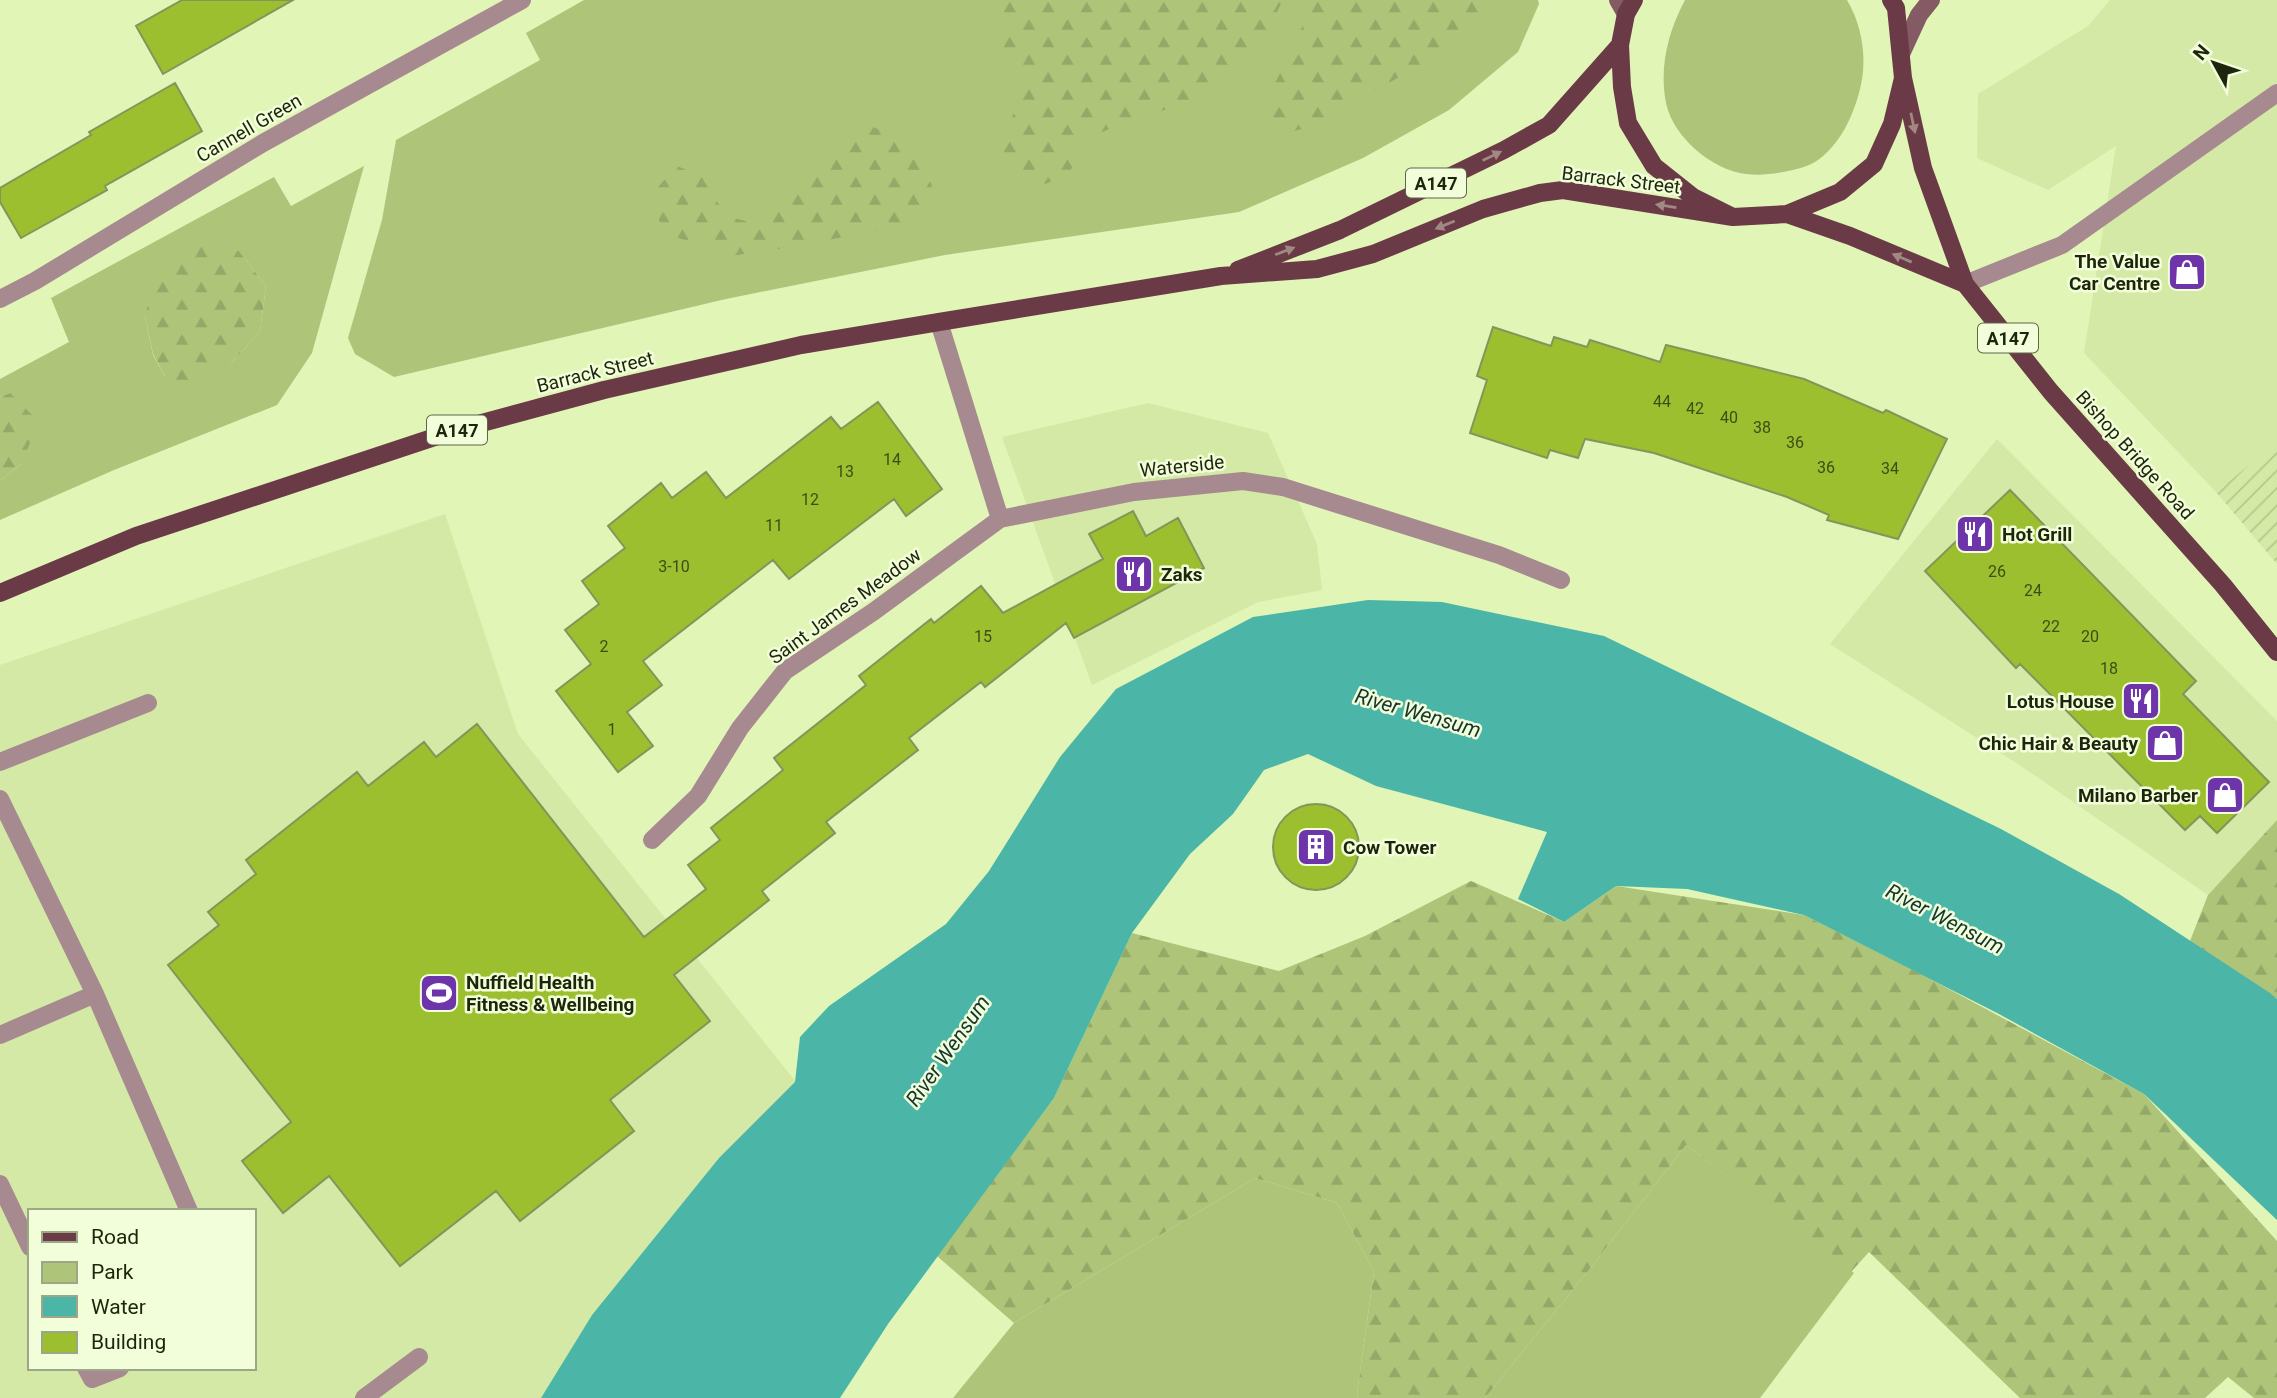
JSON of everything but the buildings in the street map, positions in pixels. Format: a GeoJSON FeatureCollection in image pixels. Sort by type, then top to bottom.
{"type":"FeatureCollection","features":[{"type":"Feature","properties":{"kind":"main road","name":"A147"},"geometry":{"type":"LineString","coordinates":[[1626,5],[1620,45],[1622,87],[1628,123],[1654,166],[1693,197],[1733,217],[1787,214],[1840,192],[1874,163],[1892,124],[1903,78],[1896,8],[1891,0]]}},
{"type":"Feature","properties":{"kind":"main road"},"geometry":{"type":"LineString","coordinates":[[1900,54],[1919,15],[1931,0]]}},
{"type":"Feature","properties":{"kind":"main road","name":"Barrack Street"},"geometry":{"type":"LineString","coordinates":[[1222,276],[1340,230],[1504,150],[1549,125],[1620,45]]}},
{"type":"Feature","properties":{"kind":"main road","name":"Bishop Bridge Road"},"geometry":{"type":"LineString","coordinates":[[1903,78],[1923,168],[1965,284],[2051,393],[2223,585],[2277,652]]}},
{"type":"Feature","properties":{"kind":"main road","name":"Barrack Street"},"geometry":{"type":"LineString","coordinates":[[0,593],[136,536],[456,430],[604,390],[789,348],[1222,276],[1317,269],[1373,254],[1483,209],[1540,193],[1563,190],[1733,217]]}},
{"type":"Feature","properties":{"kind":"main road","name":"Bishop Bridge Road"},"geometry":{"type":"LineString","coordinates":[[1787,214],[1850,236],[1965,284]]}},
{"type":"Feature","properties":{"kind":"street","name":"Cannell Green"},"geometry":{"type":"LineString","coordinates":[[0,299],[36,281],[263,143],[522,0]]}},
{"type":"Feature","properties":{"kind":"street"},"geometry":{"type":"LineString","coordinates":[[1965,284],[2062,245],[2277,93]]}},
{"type":"Feature","properties":{"kind":"street"},"geometry":{"type":"LineString","coordinates":[[939,322],[1000,519]]}},
{"type":"Feature","properties":{"kind":"street","name":"Waterside"},"geometry":{"type":"LineString","coordinates":[[1000,519],[1134,492],[1243,481],[1283,487],[1499,555],[1561,580]]}},
{"type":"Feature","properties":{"kind":"street","name":"Saint James Meadow"},"geometry":{"type":"LineString","coordinates":[[652,839],[698,796],[740,728],[785,671],[873,612],[1000,519]]}},
{"type":"Feature","properties":{"kind":"street"},"geometry":{"type":"LineString","coordinates":[[0,762],[148,703]]}},
{"type":"Feature","properties":{"kind":"street"},"geometry":{"type":"LineString","coordinates":[[0,799],[95,994],[189,1209]]}},
{"type":"Feature","properties":{"kind":"street"},"geometry":{"type":"LineString","coordinates":[[0,1035],[95,994]]}},
{"type":"Feature","properties":{"kind":"street"},"geometry":{"type":"LineString","coordinates":[[0,1184],[28,1243]]}},
{"type":"Feature","properties":{"kind":"street"},"geometry":{"type":"LineString","coordinates":[[364,1398],[419,1357]]}},
{"type":"Feature","properties":{"kind":"street"},"geometry":{"type":"LineString","coordinates":[[87,1370],[92,1379],[115,1370]]}},
{"type":"Feature","properties":{"kind":"shaded area","name":"The Value Car Centre"},"geometry":{"type":"Polygon","coordinates":[[[2110,0],[2277,0],[2277,442],[2216,492],[2084,353],[2116,146],[2048,190],[1977,158],[1978,94],[2088,26],[2110,0]]]}},
{"type":"Feature","properties":{"kind":"shaded area"},"geometry":{"type":"Polygon","coordinates":[[[1148,403],[1268,433],[1317,544],[1322,590],[1258,602],[1092,685],[1002,437],[1148,403]]]}},
{"type":"Feature","properties":{"kind":"shaded area"},"geometry":{"type":"Polygon","coordinates":[[[1997,439],[2277,721],[2277,820],[2208,895],[2024,768],[1830,644],[1997,439]]]}},
{"type":"Feature","properties":{"kind":"shaded area"},"geometry":{"type":"Polygon","coordinates":[[[2277,442],[2277,564],[2216,492],[2277,442]]]}},
{"type":"Feature","properties":{"kind":"shaded area"},"geometry":{"type":"Polygon","coordinates":[[[445,514],[518,734],[796,1082],[719,1158],[592,1315],[541,1398],[0,1398],[0,665],[445,514]]]}},
{"type":"Feature","properties":{"kind":"green space"},"geometry":{"type":"Polygon","coordinates":[[[584,0],[1538,0],[1539,4],[1518,52],[1449,110],[1363,158],[1239,212],[945,255],[726,299],[394,377],[355,354],[348,338],[382,220],[396,140],[540,60],[526,33],[584,0]]]}},
{"type":"Feature","properties":{"kind":"green space"},"geometry":{"type":"Polygon","coordinates":[[[1007,0],[1283,0],[1264,38],[1210,101],[1144,114],[1088,138],[1068,175],[1027,191],[996,163],[1021,92],[1005,57],[998,14],[1007,0]]]}},
{"type":"Feature","properties":{"kind":"green space"},"geometry":{"type":"Polygon","coordinates":[[[1315,0],[1494,0],[1494,12],[1469,36],[1401,76],[1309,127],[1271,137],[1269,96],[1315,0]]]}},
{"type":"Feature","properties":{"kind":"green space"},"geometry":{"type":"Polygon","coordinates":[[[1685,0],[1847,0],[1860,33],[1862,81],[1849,121],[1826,154],[1800,168],[1751,175],[1720,166],[1685,139],[1670,116],[1666,103],[1664,63],[1674,25],[1685,0]]]}},
{"type":"Feature","properties":{"kind":"green space"},"geometry":{"type":"Polygon","coordinates":[[[873,127],[915,145],[932,186],[912,223],[798,246],[731,256],[664,233],[650,196],[677,166],[701,176],[726,216],[757,224],[775,206],[779,193],[819,155],[873,127]]]}},
{"type":"Feature","properties":{"kind":"green space"},"geometry":{"type":"Polygon","coordinates":[[[364,166],[312,353],[277,405],[114,470],[0,520],[0,481],[21,464],[10,393],[0,397],[0,379],[69,342],[51,298],[274,177],[291,206],[364,166]],[[239,251],[145,316],[153,355],[166,378],[231,363],[260,332],[266,286],[239,251]]]}},
{"type":"Feature","properties":{"kind":"green space"},"geometry":{"type":"Polygon","coordinates":[[[200,239],[239,251],[266,286],[260,332],[231,363],[181,385],[166,378],[153,354],[145,316],[157,269],[200,239]]]}},
{"type":"Feature","properties":{"kind":"green space"},"geometry":{"type":"Polygon","coordinates":[[[10,393],[39,422],[21,464],[0,481],[0,397],[10,393]]]}},
{"type":"Feature","properties":{"kind":"green space"},"geometry":{"type":"Polygon","coordinates":[[[2277,820],[2277,999],[2190,941],[2208,895],[2277,820]]]}},
{"type":"Feature","properties":{"kind":"green space"},"geometry":{"type":"Polygon","coordinates":[[[1471,881],[1564,922],[1616,886],[1804,915],[1919,973],[2144,1094],[2277,1241],[2277,1398],[2254,1398],[2228,1377],[2205,1398],[2020,1398],[1869,1252],[1851,1272],[1686,1145],[1485,1398],[1358,1398],[1374,1272],[1337,1203],[1255,1178],[1014,1323],[937,1256],[1054,1098],[1132,933],[1279,971],[1365,936],[1471,881]]]}},
{"type":"Feature","properties":{"kind":"green space"},"geometry":{"type":"Polygon","coordinates":[[[1686,1145],[1854,1273],[1760,1398],[1485,1398],[1585,1275],[1686,1145]]]}},
{"type":"Feature","properties":{"kind":"green space"},"geometry":{"type":"Polygon","coordinates":[[[1255,1178],[1337,1203],[1374,1272],[1358,1398],[953,1398],[1014,1323],[1255,1178]]]}},
{"type":"Feature","properties":{"kind":"water","name":"River Wensum"},"geometry":{"type":"Polygon","coordinates":[[[1368,600],[1442,602],[1604,636],[2001,829],[2119,894],[2270,993],[2277,999],[2277,1220],[2144,1094],[1999,1014],[1804,915],[1687,889],[1616,886],[1564,922],[1518,899],[1547,832],[1376,786],[1308,754],[1264,770],[1233,814],[1190,854],[1132,933],[1054,1098],[888,1324],[840,1398],[541,1398],[592,1315],[719,1158],[795,1082],[800,1037],[829,1006],[946,924],[989,871],[1060,757],[1116,689],[1253,617],[1368,600]]]}},
{"type":"Feature","properties":{"kind":"place","name":"The Value Car Centre"},"geometry":{"type":"Point","coordinates":[2187,272]}},
{"type":"Feature","properties":{"kind":"place","name":"Hot Grill"},"geometry":{"type":"Point","coordinates":[1975,534]}},
{"type":"Feature","properties":{"kind":"place","name":"Zaks"},"geometry":{"type":"Point","coordinates":[1134,574]}},
{"type":"Feature","properties":{"kind":"place","name":"Lotus House"},"geometry":{"type":"Point","coordinates":[2141,701]}},
{"type":"Feature","properties":{"kind":"place","name":"Chic Hair & Beauty"},"geometry":{"type":"Point","coordinates":[2165,743]}},
{"type":"Feature","properties":{"kind":"place","name":"Milano Barber"},"geometry":{"type":"Point","coordinates":[2225,795]}},
{"type":"Feature","properties":{"kind":"place","name":"Cow Tower"},"geometry":{"type":"Point","coordinates":[1316,847]}},
{"type":"Feature","properties":{"kind":"place","name":"Nuffield Health Fitness & Wellbeing"},"geometry":{"type":"Point","coordinates":[439,993]}}]}
